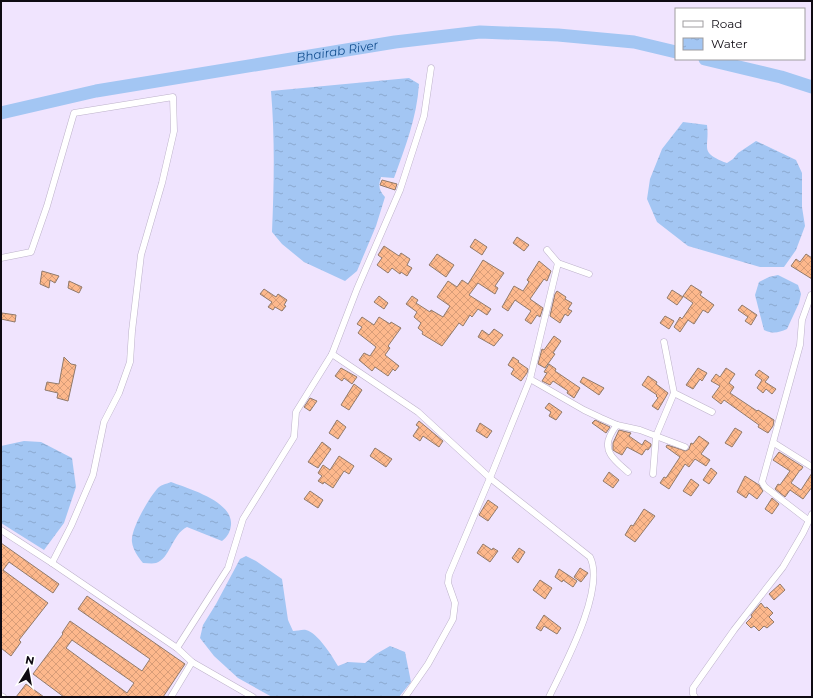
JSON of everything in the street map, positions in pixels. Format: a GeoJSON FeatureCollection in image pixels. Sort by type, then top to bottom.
{"type":"FeatureCollection","features":[{"type":"Feature","properties":{"kind":"street"},"geometry":{"type":"LineString","coordinates":[[177,648],[228,568],[243,519],[294,436],[296,412],[332,354],[357,289],[400,190],[424,116],[430,68]]}},
{"type":"Feature","properties":{"kind":"street"},"geometry":{"type":"LineString","coordinates":[[1,258],[31,252],[47,206],[74,113],[173,97],[174,131],[162,183],[141,255],[130,362],[119,393],[104,422],[93,475],[71,526],[52,563]]}},
{"type":"Feature","properties":{"kind":"street"},"geometry":{"type":"LineString","coordinates":[[547,250],[558,263],[589,274]]}},
{"type":"Feature","properties":{"kind":"street"},"geometry":{"type":"LineString","coordinates":[[405,697],[428,664],[453,619],[455,611],[448,583],[449,575],[530,379],[558,263]]}},
{"type":"Feature","properties":{"kind":"street"},"geometry":{"type":"LineString","coordinates":[[808,520],[763,485],[762,482],[800,345],[802,320],[811,295]]}},
{"type":"Feature","properties":{"kind":"street"},"geometry":{"type":"LineString","coordinates":[[653,474],[656,436],[674,393],[664,342]]}},
{"type":"Feature","properties":{"kind":"street"},"geometry":{"type":"LineString","coordinates":[[332,354],[418,412],[490,478],[590,557],[593,562],[593,589],[580,633],[549,697]]}},
{"type":"Feature","properties":{"kind":"street"},"geometry":{"type":"LineString","coordinates":[[530,379],[584,410],[617,424],[685,447]]}},
{"type":"Feature","properties":{"kind":"street"},"geometry":{"type":"LineString","coordinates":[[674,393],[712,412]]}},
{"type":"Feature","properties":{"kind":"street"},"geometry":{"type":"LineString","coordinates":[[617,424],[608,440],[607,446],[610,455],[628,472]]}},
{"type":"Feature","properties":{"kind":"street"},"geometry":{"type":"LineString","coordinates":[[774,443],[812,467]]}},
{"type":"Feature","properties":{"kind":"street"},"geometry":{"type":"LineString","coordinates":[[696,697],[693,694],[693,688],[734,630],[783,567],[803,533],[812,514]]}},
{"type":"Feature","properties":{"kind":"street"},"geometry":{"type":"LineString","coordinates":[[1,530],[177,648],[192,662],[253,697]]}},
{"type":"Feature","properties":{"kind":"street"},"geometry":{"type":"LineString","coordinates":[[171,697],[192,662]]}},
{"type":"Feature","properties":{"kind":"water"},"geometry":{"type":"Polygon","coordinates":[[[409,78],[419,84],[416,108],[406,144],[394,178],[381,177],[380,188],[385,197],[376,226],[357,271],[345,281],[304,262],[282,244],[272,232],[274,162],[271,91],[409,78]]]}},
{"type":"Feature","properties":{"kind":"water"},"geometry":{"type":"Polygon","coordinates":[[[683,122],[707,125],[707,149],[712,156],[727,163],[738,153],[756,141],[796,160],[802,173],[802,207],[805,226],[796,250],[784,267],[760,267],[688,246],[657,222],[647,199],[650,179],[662,149],[683,122]]]}},
{"type":"Feature","properties":{"kind":"water"},"geometry":{"type":"Polygon","coordinates":[[[778,275],[798,285],[801,294],[799,303],[787,329],[778,332],[770,332],[764,330],[755,295],[759,282],[769,277],[778,275]]]}},
{"type":"Feature","properties":{"kind":"water"},"geometry":{"type":"Polygon","coordinates":[[[24,441],[41,442],[72,458],[76,487],[64,523],[44,550],[1,523],[1,446],[24,441]]]}},
{"type":"Feature","properties":{"kind":"water"},"geometry":{"type":"Polygon","coordinates":[[[171,482],[198,492],[218,503],[225,509],[230,517],[230,530],[222,541],[187,527],[178,535],[161,561],[156,563],[143,563],[136,553],[132,542],[134,530],[141,514],[157,489],[160,486],[171,482]]]}},
{"type":"Feature","properties":{"kind":"water"},"geometry":{"type":"Polygon","coordinates":[[[246,556],[282,579],[288,620],[293,631],[306,630],[315,635],[324,645],[338,666],[348,662],[365,663],[376,654],[390,646],[405,652],[411,682],[399,697],[272,697],[238,678],[214,656],[200,638],[203,625],[240,559],[246,556]]]}},
{"type":"Feature","properties":{"kind":"building"},"geometry":{"type":"Polygon","coordinates":[[[382,180],[397,184],[395,190],[380,185],[382,180]]]}},
{"type":"Feature","properties":{"kind":"building"},"geometry":{"type":"Polygon","coordinates":[[[517,237],[529,245],[524,251],[513,243],[517,237]]]}},
{"type":"Feature","properties":{"kind":"building"},"geometry":{"type":"Polygon","coordinates":[[[475,239],[487,247],[482,255],[470,247],[475,239]]]}},
{"type":"Feature","properties":{"kind":"building"},"geometry":{"type":"Polygon","coordinates":[[[384,246],[399,256],[401,253],[410,259],[407,265],[412,268],[407,276],[401,272],[400,274],[392,268],[388,273],[377,265],[382,258],[378,255],[384,246]]]}},
{"type":"Feature","properties":{"kind":"building"},"geometry":{"type":"Polygon","coordinates":[[[437,254],[454,265],[446,277],[429,265],[437,254]]]}},
{"type":"Feature","properties":{"kind":"building"},"geometry":{"type":"Polygon","coordinates":[[[806,254],[812,258],[812,279],[791,266],[796,259],[800,262],[806,254]]]}},
{"type":"Feature","properties":{"kind":"building"},"geometry":{"type":"Polygon","coordinates":[[[483,260],[504,273],[495,286],[498,288],[495,294],[478,283],[469,295],[491,309],[487,315],[478,309],[472,317],[470,315],[463,326],[459,323],[442,346],[422,334],[423,332],[418,328],[421,323],[414,317],[417,312],[406,304],[412,296],[418,300],[416,303],[430,312],[431,310],[443,317],[450,306],[437,297],[448,281],[457,287],[462,280],[468,284],[483,260]]]}},
{"type":"Feature","properties":{"kind":"building"},"geometry":{"type":"Polygon","coordinates":[[[539,261],[551,271],[547,281],[544,279],[530,299],[543,308],[540,317],[537,315],[531,324],[525,320],[531,311],[515,300],[508,311],[502,307],[514,286],[523,291],[529,282],[527,280],[539,261]]]}},
{"type":"Feature","properties":{"kind":"building"},"geometry":{"type":"Polygon","coordinates":[[[42,271],[59,276],[55,283],[50,280],[49,288],[40,284],[42,271]]]}},
{"type":"Feature","properties":{"kind":"building"},"geometry":{"type":"Polygon","coordinates":[[[69,281],[82,287],[79,293],[68,288],[69,281]]]}},
{"type":"Feature","properties":{"kind":"building"},"geometry":{"type":"Polygon","coordinates":[[[691,285],[702,292],[700,295],[714,305],[708,313],[703,310],[694,324],[688,320],[680,332],[674,327],[680,317],[682,319],[693,303],[683,296],[691,285]]]}},
{"type":"Feature","properties":{"kind":"building"},"geometry":{"type":"Polygon","coordinates":[[[264,289],[276,297],[278,294],[287,300],[284,305],[286,306],[282,311],[275,307],[273,310],[268,307],[272,302],[260,294],[264,289]]]}},
{"type":"Feature","properties":{"kind":"building"},"geometry":{"type":"Polygon","coordinates":[[[672,290],[683,297],[677,305],[667,298],[672,290]]]}},
{"type":"Feature","properties":{"kind":"building"},"geometry":{"type":"Polygon","coordinates":[[[557,291],[566,297],[565,299],[572,303],[568,309],[572,311],[568,316],[565,314],[560,323],[550,316],[557,291]]]}},
{"type":"Feature","properties":{"kind":"building"},"geometry":{"type":"Polygon","coordinates":[[[379,296],[388,303],[384,309],[374,302],[379,296]]]}},
{"type":"Feature","properties":{"kind":"building"},"geometry":{"type":"Polygon","coordinates":[[[742,305],[757,315],[751,325],[745,321],[748,317],[738,310],[742,305]]]}},
{"type":"Feature","properties":{"kind":"building"},"geometry":{"type":"Polygon","coordinates":[[[2,313],[16,315],[15,322],[1,319],[2,313]]]}},
{"type":"Feature","properties":{"kind":"building"},"geometry":{"type":"Polygon","coordinates":[[[665,316],[674,321],[669,329],[660,323],[665,316]]]}},
{"type":"Feature","properties":{"kind":"building"},"geometry":{"type":"Polygon","coordinates":[[[362,317],[374,325],[379,317],[390,324],[391,322],[401,328],[388,346],[390,348],[385,355],[399,366],[395,371],[393,369],[388,376],[375,367],[372,371],[359,360],[364,353],[370,356],[376,347],[358,333],[362,327],[357,324],[362,317]]]}},
{"type":"Feature","properties":{"kind":"building"},"geometry":{"type":"Polygon","coordinates":[[[494,329],[503,335],[494,346],[478,337],[482,330],[489,335],[494,329]]]}},
{"type":"Feature","properties":{"kind":"building"},"geometry":{"type":"Polygon","coordinates":[[[554,336],[561,341],[553,353],[555,354],[545,368],[538,364],[542,349],[544,350],[554,336]]]}},
{"type":"Feature","properties":{"kind":"building"},"geometry":{"type":"Polygon","coordinates":[[[64,357],[71,364],[76,365],[68,401],[57,398],[58,393],[45,390],[47,382],[59,384],[64,357]]]}},
{"type":"Feature","properties":{"kind":"building"},"geometry":{"type":"Polygon","coordinates":[[[513,357],[528,369],[521,381],[511,374],[514,369],[508,365],[513,357]]]}},
{"type":"Feature","properties":{"kind":"building"},"geometry":{"type":"Polygon","coordinates":[[[549,364],[556,369],[555,371],[580,388],[574,398],[567,393],[568,391],[553,381],[550,385],[542,381],[547,373],[544,372],[549,364]]]}},
{"type":"Feature","properties":{"kind":"building"},"geometry":{"type":"Polygon","coordinates":[[[341,368],[357,377],[352,384],[344,378],[342,381],[335,376],[341,368]]]}},
{"type":"Feature","properties":{"kind":"building"},"geometry":{"type":"Polygon","coordinates":[[[698,368],[707,373],[702,381],[700,379],[693,389],[686,385],[698,368]]]}},
{"type":"Feature","properties":{"kind":"building"},"geometry":{"type":"Polygon","coordinates":[[[726,368],[735,374],[729,383],[734,387],[730,393],[757,411],[758,410],[774,420],[773,426],[768,433],[758,427],[759,425],[724,400],[721,404],[712,397],[720,386],[711,381],[716,374],[720,377],[726,368]]]}},
{"type":"Feature","properties":{"kind":"building"},"geometry":{"type":"Polygon","coordinates":[[[759,370],[769,377],[765,382],[776,389],[772,394],[766,389],[763,393],[757,388],[762,380],[755,375],[759,370]]]}},
{"type":"Feature","properties":{"kind":"building"},"geometry":{"type":"Polygon","coordinates":[[[648,376],[657,382],[656,384],[668,393],[658,410],[652,406],[658,398],[656,396],[657,395],[642,385],[648,376]]]}},
{"type":"Feature","properties":{"kind":"building"},"geometry":{"type":"Polygon","coordinates":[[[583,377],[604,388],[599,395],[580,382],[583,377]]]}},
{"type":"Feature","properties":{"kind":"building"},"geometry":{"type":"Polygon","coordinates":[[[354,384],[362,390],[349,410],[341,405],[354,384]]]}},
{"type":"Feature","properties":{"kind":"building"},"geometry":{"type":"Polygon","coordinates":[[[310,398],[317,401],[310,411],[304,407],[310,398]]]}},
{"type":"Feature","properties":{"kind":"building"},"geometry":{"type":"Polygon","coordinates":[[[549,403],[562,412],[556,420],[549,416],[551,412],[545,408],[549,403]]]}},
{"type":"Feature","properties":{"kind":"building"},"geometry":{"type":"Polygon","coordinates":[[[337,420],[346,427],[338,439],[329,433],[337,420]]]}},
{"type":"Feature","properties":{"kind":"building"},"geometry":{"type":"Polygon","coordinates":[[[595,420],[610,427],[606,433],[592,423],[595,420]]]}},
{"type":"Feature","properties":{"kind":"building"},"geometry":{"type":"Polygon","coordinates":[[[419,421],[443,441],[439,447],[423,436],[420,441],[413,436],[419,427],[416,425],[419,421]]]}},
{"type":"Feature","properties":{"kind":"building"},"geometry":{"type":"Polygon","coordinates":[[[480,423],[492,431],[487,438],[476,431],[480,423]]]}},
{"type":"Feature","properties":{"kind":"building"},"geometry":{"type":"Polygon","coordinates":[[[735,428],[742,432],[732,447],[725,443],[735,428]]]}},
{"type":"Feature","properties":{"kind":"building"},"geometry":{"type":"Polygon","coordinates":[[[619,430],[631,433],[629,436],[642,445],[645,440],[651,444],[651,446],[648,450],[646,449],[642,455],[627,447],[622,455],[616,452],[613,450],[613,443],[619,430]]]}},
{"type":"Feature","properties":{"kind":"building"},"geometry":{"type":"Polygon","coordinates":[[[699,436],[709,443],[701,454],[710,460],[706,466],[695,459],[689,467],[685,464],[669,489],[660,483],[664,477],[666,478],[680,457],[666,447],[667,445],[686,451],[689,449],[691,443],[693,444],[699,436]]]}},
{"type":"Feature","properties":{"kind":"building"},"geometry":{"type":"Polygon","coordinates":[[[322,442],[331,449],[318,468],[308,462],[322,442]]]}},
{"type":"Feature","properties":{"kind":"building"},"geometry":{"type":"Polygon","coordinates":[[[375,448],[392,459],[386,467],[370,456],[375,448]]]}},
{"type":"Feature","properties":{"kind":"building"},"geometry":{"type":"Polygon","coordinates":[[[779,452],[803,467],[791,483],[801,490],[812,473],[812,487],[803,499],[790,490],[785,497],[775,489],[778,484],[780,485],[790,471],[773,460],[779,452]]]}},
{"type":"Feature","properties":{"kind":"building"},"geometry":{"type":"Polygon","coordinates":[[[339,456],[354,466],[349,474],[344,471],[333,488],[324,482],[323,484],[318,481],[322,476],[318,473],[323,465],[330,470],[339,456]]]}},
{"type":"Feature","properties":{"kind":"building"},"geometry":{"type":"Polygon","coordinates":[[[711,468],[717,473],[709,484],[703,480],[711,468]]]}},
{"type":"Feature","properties":{"kind":"building"},"geometry":{"type":"Polygon","coordinates":[[[609,472],[619,480],[613,488],[603,481],[609,472]]]}},
{"type":"Feature","properties":{"kind":"building"},"geometry":{"type":"Polygon","coordinates":[[[745,476],[759,485],[763,491],[757,499],[749,493],[746,498],[737,492],[745,476]]]}},
{"type":"Feature","properties":{"kind":"building"},"geometry":{"type":"Polygon","coordinates":[[[691,479],[699,485],[691,496],[683,491],[691,479]]]}},
{"type":"Feature","properties":{"kind":"building"},"geometry":{"type":"Polygon","coordinates":[[[310,491],[323,500],[318,508],[304,499],[310,491]]]}},
{"type":"Feature","properties":{"kind":"building"},"geometry":{"type":"Polygon","coordinates":[[[772,498],[779,504],[772,514],[765,509],[772,498]]]}},
{"type":"Feature","properties":{"kind":"building"},"geometry":{"type":"Polygon","coordinates":[[[488,500],[498,507],[488,521],[479,515],[488,500]]]}},
{"type":"Feature","properties":{"kind":"building"},"geometry":{"type":"Polygon","coordinates":[[[644,509],[655,516],[635,542],[625,535],[644,509]]]}},
{"type":"Feature","properties":{"kind":"building"},"geometry":{"type":"Polygon","coordinates":[[[1,543],[59,584],[53,593],[9,562],[3,570],[48,603],[19,640],[21,642],[11,656],[1,648],[1,543]]]}},
{"type":"Feature","properties":{"kind":"building"},"geometry":{"type":"Polygon","coordinates":[[[483,544],[492,550],[493,548],[498,551],[490,562],[477,553],[483,544]]]}},
{"type":"Feature","properties":{"kind":"building"},"geometry":{"type":"Polygon","coordinates":[[[519,548],[525,552],[518,563],[512,558],[519,548]]]}},
{"type":"Feature","properties":{"kind":"building"},"geometry":{"type":"Polygon","coordinates":[[[580,568],[588,573],[581,582],[574,577],[580,568]]]}},
{"type":"Feature","properties":{"kind":"building"},"geometry":{"type":"Polygon","coordinates":[[[559,569],[577,581],[573,587],[563,580],[562,582],[555,577],[559,569]]]}},
{"type":"Feature","properties":{"kind":"building"},"geometry":{"type":"Polygon","coordinates":[[[540,580],[552,588],[545,599],[533,590],[540,580]]]}},
{"type":"Feature","properties":{"kind":"building"},"geometry":{"type":"Polygon","coordinates":[[[780,584],[785,590],[774,600],[769,594],[780,584]]]}},
{"type":"Feature","properties":{"kind":"building"},"geometry":{"type":"Polygon","coordinates":[[[87,596],[185,664],[163,697],[64,697],[33,674],[63,634],[62,633],[70,621],[142,671],[150,659],[78,609],[87,596]],[[72,640],[66,648],[127,693],[134,683],[72,640]]]}},
{"type":"Feature","properties":{"kind":"building"},"geometry":{"type":"Polygon","coordinates":[[[761,603],[765,608],[767,607],[773,613],[769,617],[774,622],[767,628],[764,626],[759,631],[754,626],[751,628],[746,623],[761,603]]]}},
{"type":"Feature","properties":{"kind":"building"},"geometry":{"type":"Polygon","coordinates":[[[544,615],[561,628],[557,634],[544,626],[541,631],[536,628],[544,615]]]}},
{"type":"Feature","properties":{"kind":"building"},"geometry":{"type":"Polygon","coordinates":[[[26,684],[44,697],[16,697],[26,684]]]}},
{"type":"Feature","properties":{"kind":"waterway","name":"Bhairab River"},"geometry":{"type":"LineString","coordinates":[[1,113],[96,91],[395,42],[480,32],[558,35],[634,42],[675,52]]}},
{"type":"Feature","properties":{"kind":"waterway","name":"Bhairab River"},"geometry":{"type":"LineString","coordinates":[[709,60],[781,77],[812,87]]}}]}
